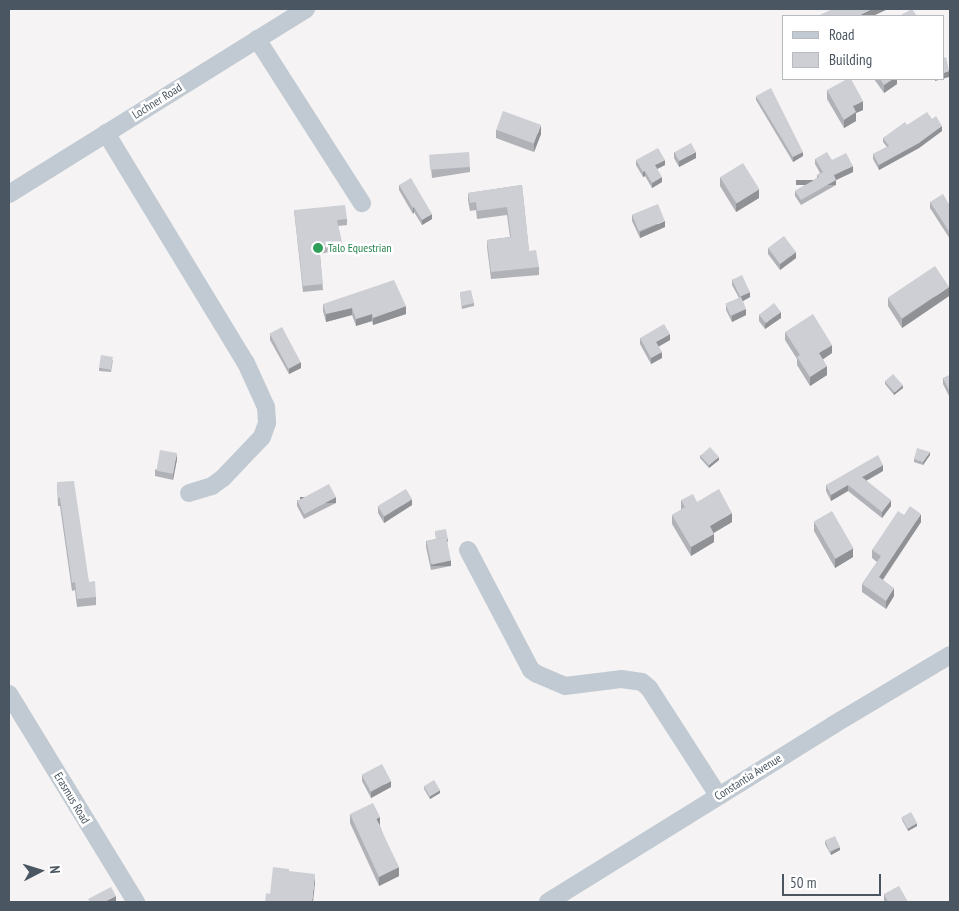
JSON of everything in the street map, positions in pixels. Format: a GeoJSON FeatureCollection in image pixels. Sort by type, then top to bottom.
{"type":"FeatureCollection","features":[{"type":"Feature","properties":{"kind":"street","name":"Lochner Road"},"geometry":{"type":"LineString","coordinates":[[9,194],[306,9]]}},
{"type":"Feature","properties":{"kind":"street"},"geometry":{"type":"LineString","coordinates":[[257,39],[362,203]]}},
{"type":"Feature","properties":{"kind":"street"},"geometry":{"type":"LineString","coordinates":[[106,133],[246,363],[266,407],[267,423],[262,437],[223,478],[212,486],[189,493]]}},
{"type":"Feature","properties":{"kind":"street"},"geometry":{"type":"LineString","coordinates":[[468,550],[531,670],[564,686],[621,679],[642,682],[650,688],[718,795]]}},
{"type":"Feature","properties":{"kind":"street","name":"Constantia Avenue"},"geometry":{"type":"LineString","coordinates":[[548,902],[718,795],[950,656]]}},
{"type":"Feature","properties":{"kind":"street","name":"Erasmus Road"},"geometry":{"type":"LineString","coordinates":[[9,694],[136,902]]}},
{"type":"Feature","properties":{"kind":"building"},"geometry":{"type":"Polygon","coordinates":[[[832,9],[872,9],[860,15],[820,15],[832,9]]]}},
{"type":"Feature","properties":{"kind":"building"},"geometry":{"type":"Polygon","coordinates":[[[912,9],[916,15],[901,15],[912,9]]]}},
{"type":"Feature","properties":{"kind":"building"},"geometry":{"type":"Polygon","coordinates":[[[946,57],[949,71],[944,73],[944,58],[946,57]]]}},
{"type":"Feature","properties":{"kind":"building"},"geometry":{"type":"Polygon","coordinates":[[[845,80],[852,80],[863,101],[853,106],[856,112],[844,120],[827,90],[845,80]]]}},
{"type":"Feature","properties":{"kind":"building"},"geometry":{"type":"Polygon","coordinates":[[[881,80],[892,80],[884,85],[881,80]]]}},
{"type":"Feature","properties":{"kind":"building"},"geometry":{"type":"Polygon","coordinates":[[[771,88],[803,152],[793,157],[756,96],[771,88]]]}},
{"type":"Feature","properties":{"kind":"building"},"geometry":{"type":"Polygon","coordinates":[[[503,111],[541,125],[534,143],[496,130],[503,111]]]}},
{"type":"Feature","properties":{"kind":"building"},"geometry":{"type":"Polygon","coordinates":[[[927,112],[932,119],[936,116],[942,126],[919,143],[879,165],[873,154],[889,146],[883,138],[905,122],[907,125],[927,112]]]}},
{"type":"Feature","properties":{"kind":"building"},"geometry":{"type":"Polygon","coordinates":[[[691,143],[696,152],[679,161],[674,152],[691,143]]]}},
{"type":"Feature","properties":{"kind":"building"},"geometry":{"type":"Polygon","coordinates":[[[658,148],[665,160],[655,165],[662,177],[652,183],[636,160],[658,148]]]}},
{"type":"Feature","properties":{"kind":"building"},"geometry":{"type":"Polygon","coordinates":[[[469,152],[470,167],[430,170],[429,155],[469,152]]]}},
{"type":"Feature","properties":{"kind":"building"},"geometry":{"type":"Polygon","coordinates":[[[827,152],[832,160],[846,153],[853,166],[834,175],[836,180],[801,200],[795,191],[819,177],[817,175],[823,172],[815,159],[827,152]]]}},
{"type":"Feature","properties":{"kind":"building"},"geometry":{"type":"Polygon","coordinates":[[[743,163],[759,189],[737,204],[720,177],[743,163]]]}},
{"type":"Feature","properties":{"kind":"building"},"geometry":{"type":"Polygon","coordinates":[[[411,178],[432,214],[422,220],[399,185],[411,178]]]}},
{"type":"Feature","properties":{"kind":"building"},"geometry":{"type":"Polygon","coordinates":[[[522,185],[529,251],[536,250],[539,267],[491,272],[487,240],[511,237],[507,207],[477,211],[476,202],[470,203],[468,193],[522,185]]]}},
{"type":"Feature","properties":{"kind":"building"},"geometry":{"type":"Polygon","coordinates":[[[943,194],[950,206],[950,233],[930,202],[943,194]]]}},
{"type":"Feature","properties":{"kind":"building"},"geometry":{"type":"Polygon","coordinates":[[[658,204],[665,221],[639,231],[632,214],[658,204]]]}},
{"type":"Feature","properties":{"kind":"building"},"geometry":{"type":"Polygon","coordinates":[[[345,205],[347,219],[337,220],[342,243],[319,248],[323,284],[303,286],[294,210],[345,205]]]}},
{"type":"Feature","properties":{"kind":"building"},"geometry":{"type":"Polygon","coordinates":[[[784,236],[796,252],[780,264],[768,248],[784,236]]]}},
{"type":"Feature","properties":{"kind":"building"},"geometry":{"type":"Polygon","coordinates":[[[935,266],[949,287],[902,319],[888,298],[935,266]]]}},
{"type":"Feature","properties":{"kind":"building"},"geometry":{"type":"Polygon","coordinates":[[[742,275],[750,292],[740,297],[732,280],[742,275]]]}},
{"type":"Feature","properties":{"kind":"building"},"geometry":{"type":"Polygon","coordinates":[[[394,280],[406,306],[373,318],[372,314],[356,319],[352,308],[326,314],[323,304],[394,280]]]}},
{"type":"Feature","properties":{"kind":"building"},"geometry":{"type":"Polygon","coordinates":[[[471,290],[474,303],[462,306],[460,292],[471,290]]]}},
{"type":"Feature","properties":{"kind":"building"},"geometry":{"type":"Polygon","coordinates":[[[741,297],[746,309],[730,316],[725,304],[741,297]]]}},
{"type":"Feature","properties":{"kind":"building"},"geometry":{"type":"Polygon","coordinates":[[[774,303],[781,312],[766,323],[759,315],[774,303]]]}},
{"type":"Feature","properties":{"kind":"building"},"geometry":{"type":"Polygon","coordinates":[[[813,314],[832,345],[819,353],[827,366],[810,377],[797,357],[800,355],[785,332],[813,314]]]}},
{"type":"Feature","properties":{"kind":"building"},"geometry":{"type":"Polygon","coordinates":[[[664,324],[670,334],[656,342],[662,352],[651,358],[640,338],[664,324]]]}},
{"type":"Feature","properties":{"kind":"building"},"geometry":{"type":"Polygon","coordinates":[[[282,327],[301,362],[288,369],[270,334],[282,327]]]}},
{"type":"Feature","properties":{"kind":"building"},"geometry":{"type":"Polygon","coordinates":[[[101,355],[113,357],[111,370],[99,368],[101,355]]]}},
{"type":"Feature","properties":{"kind":"building"},"geometry":{"type":"Polygon","coordinates":[[[893,374],[903,385],[895,393],[885,381],[893,374]]]}},
{"type":"Feature","properties":{"kind":"building"},"geometry":{"type":"Polygon","coordinates":[[[950,375],[950,392],[943,378],[950,375]]]}},
{"type":"Feature","properties":{"kind":"building"},"geometry":{"type":"Polygon","coordinates":[[[710,447],[719,457],[709,465],[700,456],[710,447]]]}},
{"type":"Feature","properties":{"kind":"building"},"geometry":{"type":"Polygon","coordinates":[[[917,448],[930,452],[923,462],[914,459],[917,448]]]}},
{"type":"Feature","properties":{"kind":"building"},"geometry":{"type":"Polygon","coordinates":[[[160,450],[177,453],[173,474],[156,471],[160,450]]]}},
{"type":"Feature","properties":{"kind":"building"},"geometry":{"type":"Polygon","coordinates":[[[878,455],[883,465],[862,477],[891,500],[882,512],[848,485],[831,495],[826,485],[878,455]]]}},
{"type":"Feature","properties":{"kind":"building"},"geometry":{"type":"Polygon","coordinates":[[[74,481],[89,582],[95,581],[96,597],[77,599],[75,582],[72,583],[57,482],[74,481]]]}},
{"type":"Feature","properties":{"kind":"building"},"geometry":{"type":"Polygon","coordinates":[[[329,484],[336,497],[304,514],[297,501],[329,484]]]}},
{"type":"Feature","properties":{"kind":"building"},"geometry":{"type":"Polygon","coordinates":[[[406,489],[412,499],[384,516],[378,506],[406,489]]]}},
{"type":"Feature","properties":{"kind":"building"},"geometry":{"type":"Polygon","coordinates":[[[719,489],[732,513],[710,526],[714,534],[691,547],[672,515],[685,507],[681,500],[693,494],[697,502],[719,489]]]}},
{"type":"Feature","properties":{"kind":"building"},"geometry":{"type":"Polygon","coordinates":[[[910,506],[921,514],[879,577],[894,588],[886,601],[862,584],[881,556],[872,550],[898,511],[904,515],[910,506]]]}},
{"type":"Feature","properties":{"kind":"building"},"geometry":{"type":"Polygon","coordinates":[[[832,511],[854,548],[835,559],[814,522],[832,511]]]}},
{"type":"Feature","properties":{"kind":"building"},"geometry":{"type":"Polygon","coordinates":[[[446,529],[448,539],[446,537],[436,539],[435,531],[446,529]]]}},
{"type":"Feature","properties":{"kind":"building"},"geometry":{"type":"Polygon","coordinates":[[[446,537],[451,560],[431,565],[426,541],[446,537]]]}},
{"type":"Feature","properties":{"kind":"building"},"geometry":{"type":"Polygon","coordinates":[[[382,764],[391,781],[371,792],[362,775],[382,764]]]}},
{"type":"Feature","properties":{"kind":"building"},"geometry":{"type":"Polygon","coordinates":[[[434,780],[440,790],[430,796],[424,786],[434,780]]]}},
{"type":"Feature","properties":{"kind":"building"},"geometry":{"type":"Polygon","coordinates":[[[373,803],[380,817],[376,819],[399,867],[379,877],[350,814],[373,803]]]}},
{"type":"Feature","properties":{"kind":"building"},"geometry":{"type":"Polygon","coordinates":[[[911,812],[917,823],[908,829],[901,817],[911,812]]]}},
{"type":"Feature","properties":{"kind":"building"},"geometry":{"type":"Polygon","coordinates":[[[835,836],[840,847],[830,851],[825,840],[835,836]]]}},
{"type":"Feature","properties":{"kind":"building"},"geometry":{"type":"Polygon","coordinates":[[[273,867],[315,874],[312,902],[265,902],[266,893],[270,894],[273,867]]]}},
{"type":"Feature","properties":{"kind":"building"},"geometry":{"type":"Polygon","coordinates":[[[899,886],[908,902],[888,902],[884,894],[899,886]]]}},
{"type":"Feature","properties":{"kind":"building"},"geometry":{"type":"Polygon","coordinates":[[[111,887],[116,896],[104,902],[90,902],[88,899],[111,887]]]}},
{"type":"Feature","properties":{"kind":"place","name":"Talo Equestrian"},"geometry":{"type":"Point","coordinates":[318,248]}}]}
